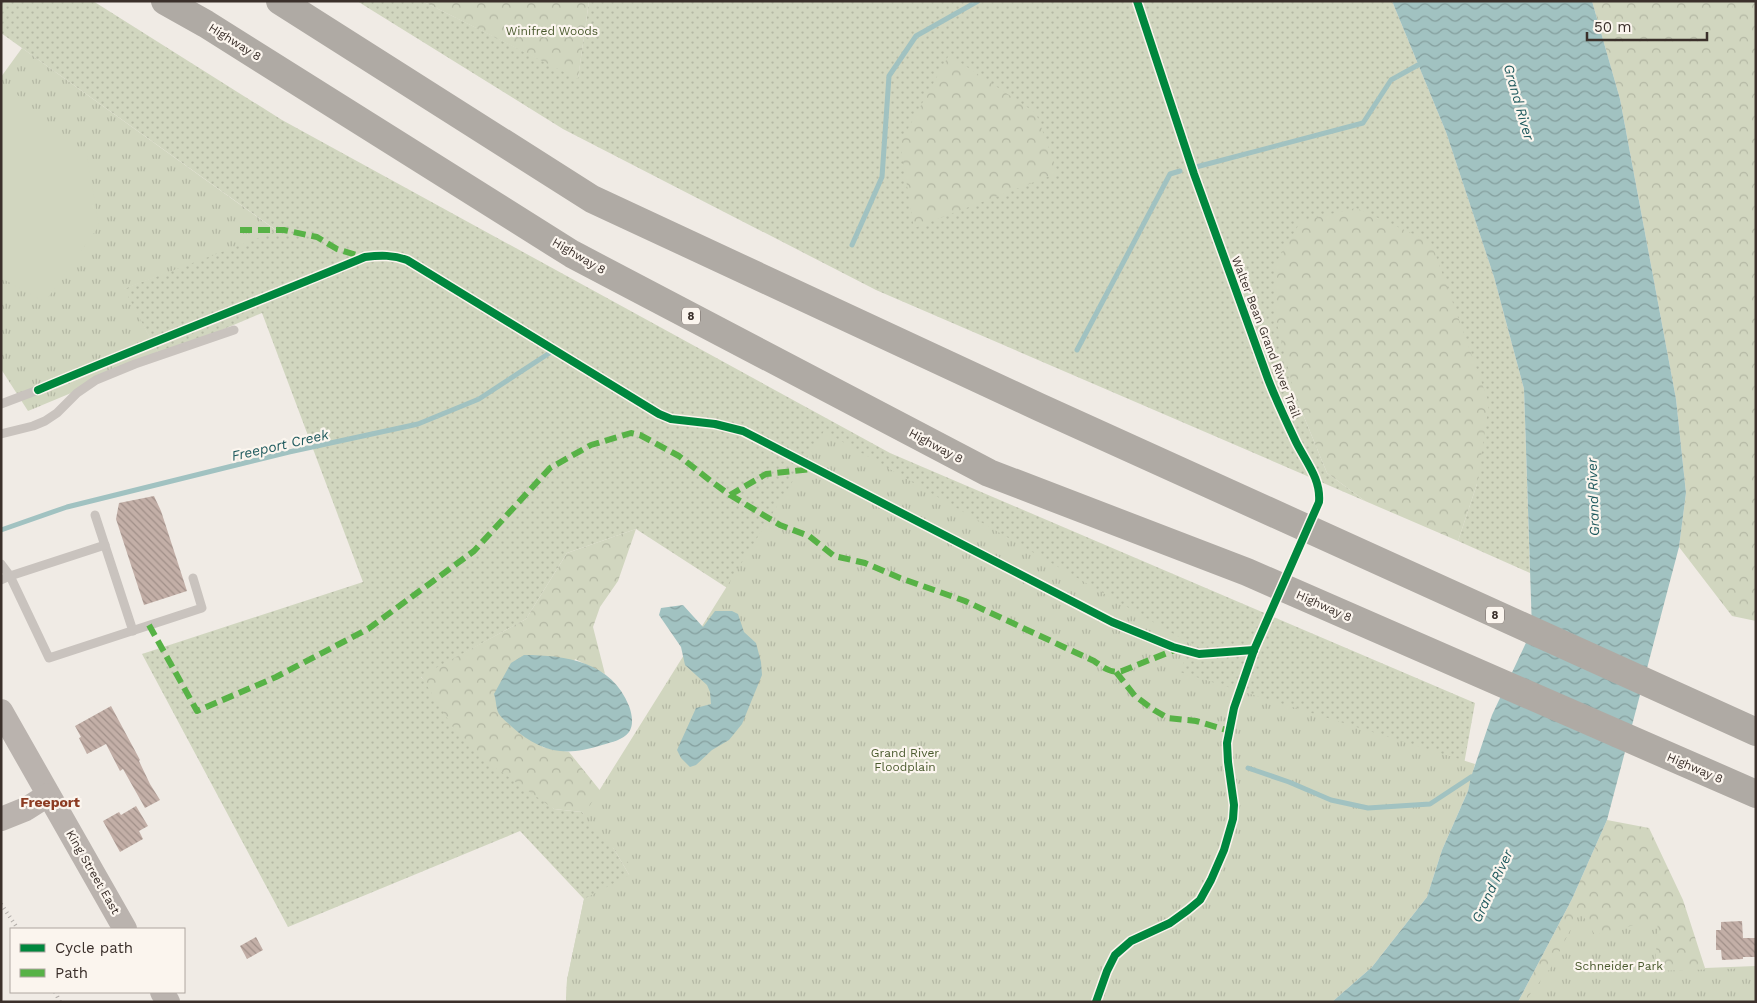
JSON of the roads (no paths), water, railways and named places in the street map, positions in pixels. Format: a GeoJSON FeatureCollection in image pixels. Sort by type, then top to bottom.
{"type":"FeatureCollection","features":[{"type":"Feature","properties":{"kind":"highway","name":"Highway 8"},"geometry":{"type":"LineString","coordinates":[[165,1],[206,24],[572,254],[989,473],[1247,572],[1756,794]]}},
{"type":"Feature","properties":{"kind":"highway","name":"8"},"geometry":{"type":"LineString","coordinates":[[280,1],[592,199],[1039,408],[1746,728]]}},
{"type":"Feature","properties":{"kind":"main road","name":"King Street East"},"geometry":{"type":"LineString","coordinates":[[1,711],[125,928]]}},
{"type":"Feature","properties":{"kind":"main road"},"geometry":{"type":"LineString","coordinates":[[1,819],[26,809],[48,795]]}},
{"type":"Feature","properties":{"kind":"lane"},"geometry":{"type":"LineString","coordinates":[[1,434],[33,426],[45,420],[68,404],[77,393],[96,380],[134,364],[234,330]]}},
{"type":"Feature","properties":{"kind":"lane"},"geometry":{"type":"LineString","coordinates":[[1,404],[38,390]]}},
{"type":"Feature","properties":{"kind":"lane"},"geometry":{"type":"LineString","coordinates":[[95,515],[133,631]]}},
{"type":"Feature","properties":{"kind":"lane"},"geometry":{"type":"LineString","coordinates":[[5,578],[105,545]]}},
{"type":"Feature","properties":{"kind":"lane"},"geometry":{"type":"LineString","coordinates":[[1,564],[5,578],[49,658],[202,608],[193,578]]}},
{"type":"Feature","properties":{"kind":"water","name":"Grand River"},"geometry":{"type":"Polygon","coordinates":[[[1392,1],[1592,1],[1620,99],[1676,399],[1686,493],[1679,547],[1607,820],[1572,899],[1518,1002],[1332,1002],[1372,967],[1427,897],[1442,850],[1468,791],[1492,715],[1532,630],[1524,389],[1494,277],[1446,132],[1392,1]]]}},
{"type":"Feature","properties":{"kind":"water"},"geometry":{"type":"Polygon","coordinates":[[[683,605],[703,627],[715,611],[732,611],[738,614],[744,632],[756,643],[762,675],[742,724],[729,740],[712,750],[696,765],[690,767],[681,758],[677,750],[696,708],[711,704],[710,692],[707,685],[685,665],[681,647],[659,615],[661,608],[683,605]]]}},
{"type":"Feature","properties":{"kind":"water"},"geometry":{"type":"Polygon","coordinates":[[[524,655],[556,657],[586,664],[611,679],[621,691],[631,712],[632,726],[627,735],[610,743],[589,749],[565,751],[543,747],[522,735],[499,714],[494,694],[511,663],[524,655]]]}},
{"type":"Feature","properties":{"kind":"waterway","name":"Freeport Creek"},"geometry":{"type":"LineString","coordinates":[[852,245],[882,177],[889,76],[916,36],[978,1]]}},
{"type":"Feature","properties":{"kind":"waterway"},"geometry":{"type":"LineString","coordinates":[[1196,167],[1363,123],[1391,80],[1418,65]]}},
{"type":"Feature","properties":{"kind":"waterway"},"geometry":{"type":"LineString","coordinates":[[1077,350],[1170,174],[1180,171]]}},
{"type":"Feature","properties":{"kind":"waterway","name":"Freeport Creek"},"geometry":{"type":"LineString","coordinates":[[1,530],[67,507],[289,452],[418,424],[479,399],[551,352]]}},
{"type":"Feature","properties":{"kind":"waterway"},"geometry":{"type":"LineString","coordinates":[[1248,768],[1289,782],[1331,800],[1368,808],[1430,804],[1471,777]]}},
{"type":"Feature","properties":{"kind":"railway"},"geometry":{"type":"LineString","coordinates":[[1,904],[17,928]]}},
{"type":"Feature","properties":{"kind":"railway"},"geometry":{"type":"LineString","coordinates":[[56,993],[60,1002]]}},
{"type":"Feature","properties":{"kind":"district","name":"Freeport"},"geometry":{"type":"Point","coordinates":[50,802]}},
{"type":"Feature","properties":{"kind":"park label","name":"Winifred Woods"},"geometry":{"type":"Point","coordinates":[552,31]}},
{"type":"Feature","properties":{"kind":"park label","name":"Grand River Floodplain"},"geometry":{"type":"Point","coordinates":[905,760]}},
{"type":"Feature","properties":{"kind":"park label","name":"Schneider Park"},"geometry":{"type":"Point","coordinates":[1619,966]}}]}
